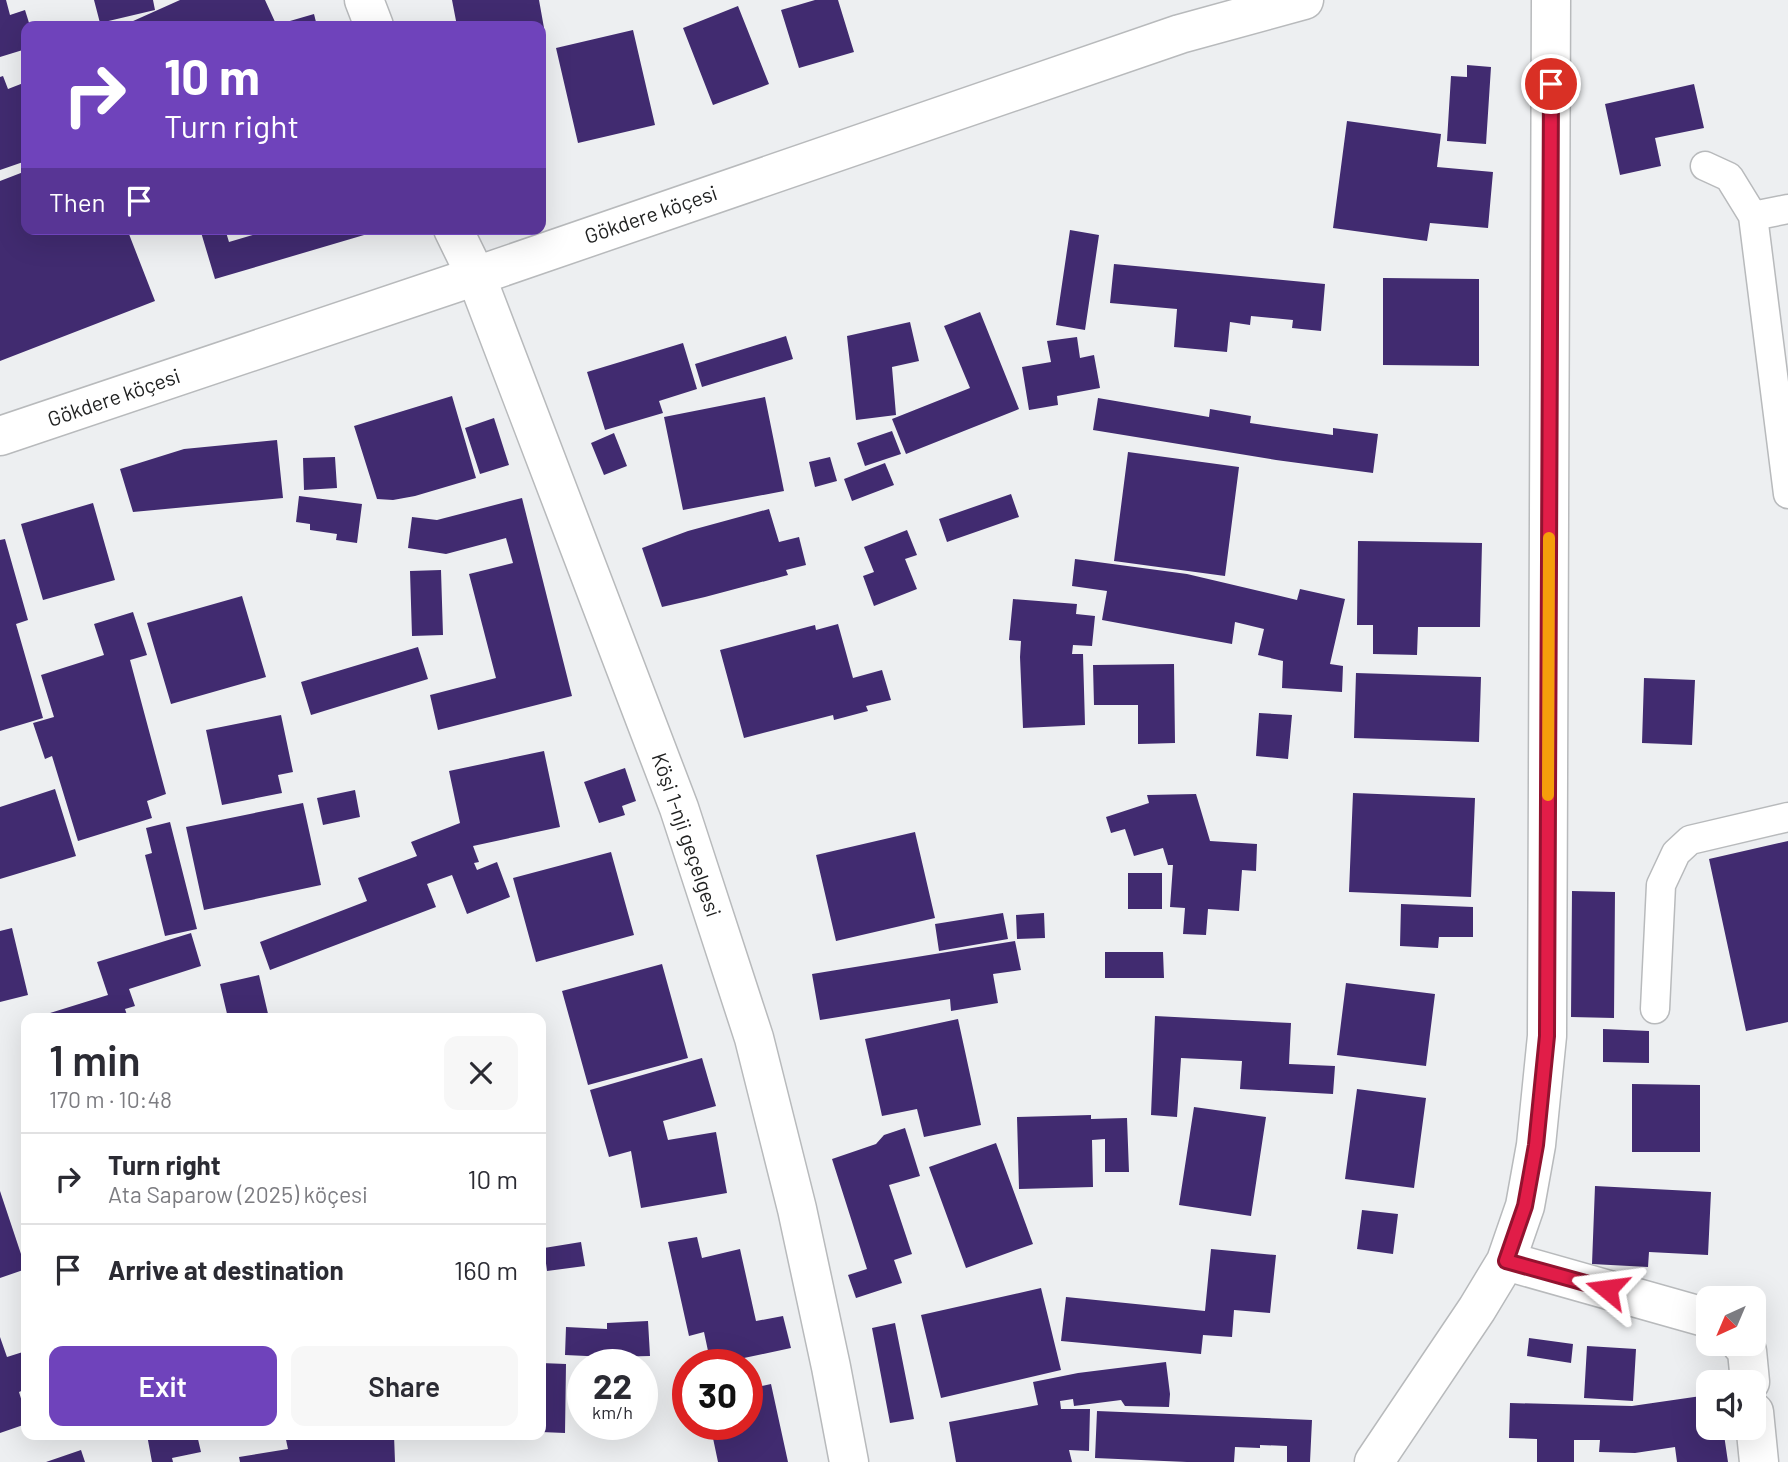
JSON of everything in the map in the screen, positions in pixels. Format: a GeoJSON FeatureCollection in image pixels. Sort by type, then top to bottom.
{"type":"FeatureCollection","features":[{"type":"Feature","properties":{"kind":"street"},"geometry":{"type":"LineString","coordinates":[[364,0],[372,21]]}},
{"type":"Feature","properties":{"kind":"street","name":"Gökdere köçesi"},"geometry":{"type":"LineString","coordinates":[[0,436],[1180,34],[1304,0]]}},
{"type":"Feature","properties":{"kind":"street"},"geometry":{"type":"LineString","coordinates":[[1374,1462],[1477,1309],[1506,1261],[1525,1206],[1536,1145],[1547,1036],[1551,0]]}},
{"type":"Feature","properties":{"kind":"street","name":"Köşi 1-nji geçelgesi"},"geometry":{"type":"LineString","coordinates":[[456,235],[475,276],[679,808],[754,1038],[797,1209],[849,1462]]}},
{"type":"Feature","properties":{"kind":"street"},"geometry":{"type":"LineString","coordinates":[[1506,1261],[1696,1315]]}},
{"type":"Feature","properties":{"kind":"street"},"geometry":{"type":"LineString","coordinates":[[1757,1440],[1759,1462]]}},
{"type":"Feature","properties":{"kind":"lane"},"geometry":{"type":"LineString","coordinates":[[1705,166],[1729,177],[1753,216],[1788,494]]}},
{"type":"Feature","properties":{"kind":"lane"},"geometry":{"type":"LineString","coordinates":[[1753,216],[1788,209]]}},
{"type":"Feature","properties":{"kind":"lane"},"geometry":{"type":"LineString","coordinates":[[1656,1009],[1661,885],[1675,853],[1690,840],[1788,817]]}},
{"type":"Feature","properties":{"kind":"building"},"geometry":{"type":"Polygon","coordinates":[[[0,0],[6,0],[10,15],[25,10],[28,21],[21,21],[21,51],[0,57],[0,0]]]}},
{"type":"Feature","properties":{"kind":"building"},"geometry":{"type":"Polygon","coordinates":[[[94,0],[153,0],[155,10],[99,21],[94,0]]]}},
{"type":"Feature","properties":{"kind":"building"},"geometry":{"type":"Polygon","coordinates":[[[180,0],[265,0],[275,21],[133,21],[180,0]]]}},
{"type":"Feature","properties":{"kind":"building"},"geometry":{"type":"Polygon","coordinates":[[[452,0],[539,0],[543,21],[456,21],[452,0]]]}},
{"type":"Feature","properties":{"kind":"building"},"geometry":{"type":"Polygon","coordinates":[[[815,0],[838,0],[854,52],[799,68],[781,10],[815,0]]]}},
{"type":"Feature","properties":{"kind":"building"},"geometry":{"type":"Polygon","coordinates":[[[738,6],[769,84],[713,105],[683,28],[738,6]]]}},
{"type":"Feature","properties":{"kind":"building"},"geometry":{"type":"Polygon","coordinates":[[[314,14],[316,21],[290,21],[314,14]]]}},
{"type":"Feature","properties":{"kind":"building"},"geometry":{"type":"Polygon","coordinates":[[[633,30],[655,125],[578,143],[556,48],[633,30]]]}},
{"type":"Feature","properties":{"kind":"building"},"geometry":{"type":"Polygon","coordinates":[[[1467,65],[1491,67],[1486,144],[1447,141],[1451,76],[1467,77],[1467,65]]]}},
{"type":"Feature","properties":{"kind":"building"},"geometry":{"type":"Polygon","coordinates":[[[3,76],[8,89],[21,84],[21,163],[0,170],[0,77],[3,76]]]}},
{"type":"Feature","properties":{"kind":"building"},"geometry":{"type":"Polygon","coordinates":[[[1694,84],[1704,128],[1655,138],[1661,166],[1620,175],[1605,104],[1694,84]]]}},
{"type":"Feature","properties":{"kind":"building"},"geometry":{"type":"Polygon","coordinates":[[[1347,121],[1441,134],[1437,167],[1493,172],[1488,228],[1430,223],[1427,241],[1333,228],[1347,121]]]}},
{"type":"Feature","properties":{"kind":"building"},"geometry":{"type":"Polygon","coordinates":[[[21,173],[21,235],[129,235],[155,301],[0,361],[0,181],[21,173]]]}},
{"type":"Feature","properties":{"kind":"building"},"geometry":{"type":"Polygon","coordinates":[[[1070,230],[1099,235],[1085,330],[1056,325],[1070,230]]]}},
{"type":"Feature","properties":{"kind":"building"},"geometry":{"type":"Polygon","coordinates":[[[202,235],[227,235],[229,242],[252,235],[364,235],[215,279],[202,235]]]}},
{"type":"Feature","properties":{"kind":"building"},"geometry":{"type":"Polygon","coordinates":[[[1114,264],[1325,284],[1321,331],[1292,328],[1293,320],[1251,316],[1250,325],[1230,322],[1227,352],[1174,347],[1177,309],[1110,303],[1114,264]]]}},
{"type":"Feature","properties":{"kind":"building"},"geometry":{"type":"Polygon","coordinates":[[[1383,278],[1479,279],[1479,366],[1383,365],[1383,278]]]}},
{"type":"Feature","properties":{"kind":"building"},"geometry":{"type":"Polygon","coordinates":[[[980,312],[1019,409],[906,454],[892,419],[970,388],[944,326],[980,312]]]}},
{"type":"Feature","properties":{"kind":"building"},"geometry":{"type":"Polygon","coordinates":[[[910,322],[919,361],[892,367],[896,415],[856,420],[847,336],[910,322]]]}},
{"type":"Feature","properties":{"kind":"building"},"geometry":{"type":"Polygon","coordinates":[[[786,336],[793,359],[702,387],[695,364],[786,336]]]}},
{"type":"Feature","properties":{"kind":"building"},"geometry":{"type":"Polygon","coordinates":[[[1077,337],[1080,358],[1094,355],[1100,388],[1057,396],[1058,405],[1029,410],[1022,367],[1051,362],[1047,341],[1077,337]]]}},
{"type":"Feature","properties":{"kind":"building"},"geometry":{"type":"Polygon","coordinates":[[[683,343],[697,389],[659,401],[663,413],[605,430],[587,372],[683,343]]]}},
{"type":"Feature","properties":{"kind":"building"},"geometry":{"type":"Polygon","coordinates":[[[452,396],[476,478],[415,496],[393,500],[377,499],[354,426],[452,396]]]}},
{"type":"Feature","properties":{"kind":"building"},"geometry":{"type":"Polygon","coordinates":[[[765,397],[784,491],[683,510],[664,417],[765,397]]]}},
{"type":"Feature","properties":{"kind":"building"},"geometry":{"type":"Polygon","coordinates":[[[1098,398],[1209,417],[1210,409],[1251,416],[1250,423],[1333,435],[1333,428],[1378,434],[1373,473],[1093,430],[1098,398]]]}},
{"type":"Feature","properties":{"kind":"building"},"geometry":{"type":"Polygon","coordinates":[[[494,418],[509,465],[480,474],[465,428],[494,418]]]}},
{"type":"Feature","properties":{"kind":"building"},"geometry":{"type":"Polygon","coordinates":[[[892,431],[901,454],[865,466],[857,443],[892,431]]]}},
{"type":"Feature","properties":{"kind":"building"},"geometry":{"type":"Polygon","coordinates":[[[614,433],[627,466],[604,475],[591,443],[614,433]]]}},
{"type":"Feature","properties":{"kind":"building"},"geometry":{"type":"Polygon","coordinates":[[[277,440],[283,498],[133,512],[120,469],[184,449],[277,440]]]}},
{"type":"Feature","properties":{"kind":"building"},"geometry":{"type":"Polygon","coordinates":[[[1128,452],[1239,467],[1225,576],[1114,561],[1128,452]]]}},
{"type":"Feature","properties":{"kind":"building"},"geometry":{"type":"Polygon","coordinates":[[[335,457],[337,488],[304,490],[303,458],[335,457]]]}},
{"type":"Feature","properties":{"kind":"building"},"geometry":{"type":"Polygon","coordinates":[[[830,457],[837,481],[815,487],[809,462],[830,457]]]}},
{"type":"Feature","properties":{"kind":"building"},"geometry":{"type":"Polygon","coordinates":[[[885,463],[894,485],[852,501],[844,479],[885,463]]]}},
{"type":"Feature","properties":{"kind":"building"},"geometry":{"type":"Polygon","coordinates":[[[1011,494],[1019,517],[947,542],[939,519],[1011,494]]]}},
{"type":"Feature","properties":{"kind":"building"},"geometry":{"type":"Polygon","coordinates":[[[299,496],[362,504],[357,543],[336,540],[337,534],[310,530],[310,524],[296,522],[299,496]]]}},
{"type":"Feature","properties":{"kind":"building"},"geometry":{"type":"Polygon","coordinates":[[[522,498],[572,696],[438,730],[430,695],[496,678],[469,574],[513,563],[506,538],[446,554],[408,548],[412,517],[437,520],[522,498]]]}},
{"type":"Feature","properties":{"kind":"building"},"geometry":{"type":"Polygon","coordinates":[[[93,503],[115,580],[43,600],[21,524],[93,503]]]}},
{"type":"Feature","properties":{"kind":"building"},"geometry":{"type":"Polygon","coordinates":[[[769,509],[779,542],[799,537],[806,565],[786,570],[788,575],[662,607],[642,548],[688,531],[769,509]]]}},
{"type":"Feature","properties":{"kind":"building"},"geometry":{"type":"Polygon","coordinates":[[[907,530],[917,555],[905,559],[917,589],[874,606],[863,576],[874,572],[864,547],[907,530]]]}},
{"type":"Feature","properties":{"kind":"building"},"geometry":{"type":"Polygon","coordinates":[[[5,539],[28,620],[16,624],[43,718],[0,731],[0,540],[5,539]]]}},
{"type":"Feature","properties":{"kind":"building"},"geometry":{"type":"Polygon","coordinates":[[[1358,541],[1482,543],[1480,627],[1418,627],[1417,655],[1373,654],[1373,625],[1357,625],[1358,541]]]}},
{"type":"Feature","properties":{"kind":"building"},"geometry":{"type":"Polygon","coordinates":[[[1075,559],[1187,574],[1297,600],[1300,589],[1345,599],[1330,664],[1343,666],[1342,692],[1282,688],[1283,661],[1258,655],[1264,629],[1235,622],[1232,644],[1102,620],[1107,591],[1072,586],[1075,559]]]}},
{"type":"Feature","properties":{"kind":"building"},"geometry":{"type":"Polygon","coordinates":[[[441,570],[443,635],[412,636],[410,571],[441,570]]]}},
{"type":"Feature","properties":{"kind":"building"},"geometry":{"type":"Polygon","coordinates":[[[242,596],[266,677],[171,704],[147,623],[242,596]]]}},
{"type":"Feature","properties":{"kind":"building"},"geometry":{"type":"Polygon","coordinates":[[[1013,599],[1077,604],[1076,614],[1095,616],[1092,646],[1073,645],[1072,654],[1083,654],[1085,725],[1023,728],[1021,641],[1009,640],[1013,599]]]}},
{"type":"Feature","properties":{"kind":"building"},"geometry":{"type":"Polygon","coordinates":[[[133,612],[147,655],[130,660],[166,794],[147,801],[152,818],[78,841],[52,756],[45,759],[33,723],[54,717],[41,675],[104,655],[94,624],[133,612]]]}},
{"type":"Feature","properties":{"kind":"building"},"geometry":{"type":"Polygon","coordinates":[[[838,624],[853,678],[882,670],[891,700],[866,706],[868,711],[834,720],[833,715],[744,738],[720,650],[815,625],[816,630],[838,624]]]}},
{"type":"Feature","properties":{"kind":"building"},"geometry":{"type":"Polygon","coordinates":[[[418,647],[428,679],[311,715],[301,682],[418,647]]]}},
{"type":"Feature","properties":{"kind":"building"},"geometry":{"type":"Polygon","coordinates":[[[1174,664],[1175,743],[1138,744],[1138,705],[1094,705],[1093,665],[1174,664]]]}},
{"type":"Feature","properties":{"kind":"building"},"geometry":{"type":"Polygon","coordinates":[[[1356,673],[1481,677],[1479,742],[1354,738],[1356,673]]]}},
{"type":"Feature","properties":{"kind":"building"},"geometry":{"type":"Polygon","coordinates":[[[1644,678],[1695,680],[1692,745],[1642,743],[1644,678]]]}},
{"type":"Feature","properties":{"kind":"building"},"geometry":{"type":"Polygon","coordinates":[[[1259,713],[1292,715],[1288,759],[1256,756],[1259,713]]]}},
{"type":"Feature","properties":{"kind":"building"},"geometry":{"type":"Polygon","coordinates":[[[281,715],[293,772],[278,775],[282,793],[222,805],[206,730],[281,715]]]}},
{"type":"Feature","properties":{"kind":"building"},"geometry":{"type":"Polygon","coordinates":[[[544,751],[560,827],[473,846],[479,862],[474,863],[477,870],[497,862],[510,897],[467,914],[452,875],[427,884],[436,907],[270,970],[260,942],[367,901],[358,878],[417,856],[411,842],[460,823],[449,771],[544,751]]]}},
{"type":"Feature","properties":{"kind":"building"},"geometry":{"type":"Polygon","coordinates":[[[625,768],[636,801],[622,806],[625,815],[599,823],[584,782],[625,768]]]}},
{"type":"Feature","properties":{"kind":"building"},"geometry":{"type":"Polygon","coordinates":[[[55,789],[76,856],[0,879],[0,807],[55,789]]]}},
{"type":"Feature","properties":{"kind":"building"},"geometry":{"type":"Polygon","coordinates":[[[355,790],[360,817],[323,825],[317,798],[355,790]]]}},
{"type":"Feature","properties":{"kind":"building"},"geometry":{"type":"Polygon","coordinates":[[[1353,793],[1475,798],[1471,897],[1349,892],[1353,793]]]}},
{"type":"Feature","properties":{"kind":"building"},"geometry":{"type":"Polygon","coordinates":[[[1196,794],[1210,841],[1257,844],[1256,871],[1242,870],[1239,911],[1208,909],[1206,935],[1183,934],[1185,908],[1170,907],[1173,865],[1168,865],[1163,848],[1134,856],[1125,829],[1111,833],[1106,817],[1149,803],[1147,795],[1196,794]]]}},
{"type":"Feature","properties":{"kind":"building"},"geometry":{"type":"Polygon","coordinates":[[[303,803],[321,885],[204,910],[186,827],[303,803]]]}},
{"type":"Feature","properties":{"kind":"building"},"geometry":{"type":"Polygon","coordinates":[[[170,822],[197,929],[165,936],[145,855],[152,853],[146,828],[170,822]]]}},
{"type":"Feature","properties":{"kind":"building"},"geometry":{"type":"Polygon","coordinates":[[[915,832],[935,918],[836,941],[816,855],[915,832]]]}},
{"type":"Feature","properties":{"kind":"building"},"geometry":{"type":"Polygon","coordinates":[[[1788,841],[1788,1022],[1746,1031],[1709,859],[1788,841]]]}},
{"type":"Feature","properties":{"kind":"building"},"geometry":{"type":"Polygon","coordinates":[[[611,852],[634,935],[536,962],[513,878],[611,852]]]}},
{"type":"Feature","properties":{"kind":"building"},"geometry":{"type":"Polygon","coordinates":[[[1128,873],[1162,873],[1162,909],[1128,909],[1128,873]]]}},
{"type":"Feature","properties":{"kind":"building"},"geometry":{"type":"Polygon","coordinates":[[[1572,891],[1615,892],[1614,1018],[1571,1017],[1572,891]]]}},
{"type":"Feature","properties":{"kind":"building"},"geometry":{"type":"Polygon","coordinates":[[[1401,904],[1473,907],[1473,937],[1439,937],[1438,948],[1400,946],[1401,904]]]}},
{"type":"Feature","properties":{"kind":"building"},"geometry":{"type":"Polygon","coordinates":[[[1003,913],[1008,939],[939,951],[935,924],[1003,913]]]}},
{"type":"Feature","properties":{"kind":"building"},"geometry":{"type":"Polygon","coordinates":[[[1044,913],[1045,938],[1017,939],[1016,915],[1044,913]]]}},
{"type":"Feature","properties":{"kind":"building"},"geometry":{"type":"Polygon","coordinates":[[[12,928],[28,995],[0,1002],[0,931],[12,928]]]}},
{"type":"Feature","properties":{"kind":"building"},"geometry":{"type":"Polygon","coordinates":[[[191,933],[201,966],[129,989],[135,1006],[125,1009],[126,1013],[50,1013],[108,995],[97,962],[191,933]]]}},
{"type":"Feature","properties":{"kind":"building"},"geometry":{"type":"Polygon","coordinates":[[[1015,941],[1021,970],[993,974],[998,1003],[951,1011],[950,999],[820,1020],[812,974],[1015,941]]]}},
{"type":"Feature","properties":{"kind":"building"},"geometry":{"type":"Polygon","coordinates":[[[1105,952],[1163,952],[1164,978],[1105,978],[1105,952]]]}},
{"type":"Feature","properties":{"kind":"building"},"geometry":{"type":"Polygon","coordinates":[[[662,964],[688,1058],[588,1085],[562,991],[662,964]]]}},
{"type":"Feature","properties":{"kind":"building"},"geometry":{"type":"Polygon","coordinates":[[[259,975],[268,1013],[227,1013],[220,984],[259,975]]]}},
{"type":"Feature","properties":{"kind":"building"},"geometry":{"type":"Polygon","coordinates":[[[1346,983],[1435,994],[1426,1066],[1337,1055],[1346,983]]]}},
{"type":"Feature","properties":{"kind":"building"},"geometry":{"type":"Polygon","coordinates":[[[1155,1016],[1291,1023],[1289,1064],[1335,1066],[1333,1094],[1240,1089],[1242,1061],[1181,1058],[1177,1117],[1151,1115],[1155,1016]]]}},
{"type":"Feature","properties":{"kind":"building"},"geometry":{"type":"Polygon","coordinates":[[[958,1019],[981,1125],[924,1137],[917,1109],[882,1116],[865,1039],[958,1019]]]}},
{"type":"Feature","properties":{"kind":"building"},"geometry":{"type":"Polygon","coordinates":[[[1603,1029],[1649,1031],[1649,1063],[1603,1062],[1603,1029]]]}},
{"type":"Feature","properties":{"kind":"building"},"geometry":{"type":"Polygon","coordinates":[[[702,1058],[716,1106],[663,1121],[668,1140],[716,1132],[727,1193],[641,1208],[631,1151],[609,1157],[590,1090],[702,1058]]]}},
{"type":"Feature","properties":{"kind":"building"},"geometry":{"type":"Polygon","coordinates":[[[1632,1084],[1700,1085],[1700,1152],[1632,1152],[1632,1084]]]}},
{"type":"Feature","properties":{"kind":"building"},"geometry":{"type":"Polygon","coordinates":[[[1357,1089],[1426,1098],[1414,1188],[1345,1179],[1357,1089]]]}},
{"type":"Feature","properties":{"kind":"building"},"geometry":{"type":"Polygon","coordinates":[[[1194,1107],[1266,1117],[1251,1216],[1179,1205],[1194,1107]]]}},
{"type":"Feature","properties":{"kind":"building"},"geometry":{"type":"Polygon","coordinates":[[[1091,1115],[1091,1119],[1127,1118],[1129,1172],[1105,1172],[1105,1139],[1092,1140],[1093,1187],[1019,1189],[1017,1117],[1091,1115]]]}},
{"type":"Feature","properties":{"kind":"building"},"geometry":{"type":"Polygon","coordinates":[[[905,1128],[920,1176],[889,1185],[912,1254],[894,1260],[902,1283],[856,1298],[848,1275],[867,1269],[832,1159],[876,1144],[884,1135],[905,1128]]]}},
{"type":"Feature","properties":{"kind":"building"},"geometry":{"type":"Polygon","coordinates":[[[996,1143],[1033,1244],[966,1268],[929,1167],[996,1143]]]}},
{"type":"Feature","properties":{"kind":"building"},"geometry":{"type":"Polygon","coordinates":[[[1595,1186],[1711,1192],[1708,1255],[1649,1252],[1648,1267],[1592,1264],[1595,1186]]]}},
{"type":"Feature","properties":{"kind":"building"},"geometry":{"type":"Polygon","coordinates":[[[0,1191],[21,1254],[21,1271],[0,1278],[0,1191]]]}},
{"type":"Feature","properties":{"kind":"building"},"geometry":{"type":"Polygon","coordinates":[[[1362,1210],[1398,1214],[1393,1254],[1357,1249],[1362,1210]]]}},
{"type":"Feature","properties":{"kind":"building"},"geometry":{"type":"Polygon","coordinates":[[[697,1237],[702,1258],[740,1249],[756,1321],[783,1316],[791,1348],[763,1354],[763,1349],[708,1349],[704,1332],[689,1336],[668,1242],[697,1237]]]}},
{"type":"Feature","properties":{"kind":"building"},"geometry":{"type":"Polygon","coordinates":[[[581,1242],[585,1266],[547,1271],[546,1248],[581,1242]]]}},
{"type":"Feature","properties":{"kind":"building"},"geometry":{"type":"Polygon","coordinates":[[[1211,1249],[1276,1255],[1270,1313],[1234,1310],[1232,1337],[1203,1335],[1201,1354],[1061,1341],[1066,1297],[1205,1311],[1211,1249]]]}},
{"type":"Feature","properties":{"kind":"building"},"geometry":{"type":"Polygon","coordinates":[[[1041,1288],[1061,1370],[941,1398],[921,1315],[1041,1288]]]}},
{"type":"Feature","properties":{"kind":"building"},"geometry":{"type":"Polygon","coordinates":[[[648,1321],[650,1349],[567,1349],[565,1355],[566,1327],[607,1329],[607,1323],[648,1321]]]}},
{"type":"Feature","properties":{"kind":"building"},"geometry":{"type":"Polygon","coordinates":[[[895,1323],[914,1419],[890,1423],[872,1328],[895,1323]]]}},
{"type":"Feature","properties":{"kind":"building"},"geometry":{"type":"Polygon","coordinates":[[[0,1337],[7,1357],[21,1353],[21,1426],[0,1433],[0,1337]]]}},
{"type":"Feature","properties":{"kind":"building"},"geometry":{"type":"Polygon","coordinates":[[[1529,1338],[1573,1344],[1571,1363],[1527,1356],[1529,1338]]]}},
{"type":"Feature","properties":{"kind":"building"},"geometry":{"type":"Polygon","coordinates":[[[1587,1346],[1636,1349],[1633,1401],[1584,1398],[1587,1346]]]}},
{"type":"Feature","properties":{"kind":"building"},"geometry":{"type":"Polygon","coordinates":[[[1166,1362],[1169,1407],[1125,1406],[1121,1400],[1074,1406],[1073,1399],[1060,1401],[1061,1409],[1090,1409],[1089,1451],[1069,1450],[1072,1462],[956,1462],[949,1422],[1038,1405],[1033,1382],[1078,1373],[1166,1362]]]}},
{"type":"Feature","properties":{"kind":"building"},"geometry":{"type":"Polygon","coordinates":[[[546,1363],[566,1364],[565,1433],[546,1432],[546,1363]]]}},
{"type":"Feature","properties":{"kind":"building"},"geometry":{"type":"Polygon","coordinates":[[[771,1384],[788,1462],[718,1462],[713,1440],[763,1440],[763,1386],[771,1384]]]}},
{"type":"Feature","properties":{"kind":"building"},"geometry":{"type":"Polygon","coordinates":[[[1696,1397],[1696,1440],[1725,1440],[1728,1462],[1677,1462],[1675,1447],[1635,1453],[1599,1452],[1600,1440],[1574,1440],[1574,1462],[1537,1462],[1537,1439],[1509,1438],[1510,1403],[1632,1406],[1696,1397]]]}},
{"type":"Feature","properties":{"kind":"building"},"geometry":{"type":"Polygon","coordinates":[[[1097,1411],[1312,1420],[1310,1462],[1287,1462],[1287,1446],[1260,1445],[1260,1448],[1235,1447],[1234,1462],[1095,1458],[1097,1411]]]}},
{"type":"Feature","properties":{"kind":"building"},"geometry":{"type":"Polygon","coordinates":[[[148,1440],[198,1440],[201,1452],[172,1458],[173,1462],[152,1462],[148,1440]]]}},
{"type":"Feature","properties":{"kind":"building"},"geometry":{"type":"Polygon","coordinates":[[[286,1440],[394,1440],[395,1462],[240,1462],[239,1457],[288,1449],[286,1440]]]}},
{"type":"Feature","properties":{"kind":"building"},"geometry":{"type":"Polygon","coordinates":[[[81,1450],[85,1462],[46,1462],[81,1450]]]}},
{"type":"Feature","properties":{"kind":"slow traffic"},"geometry":{"type":"LineString","coordinates":[[1548,795],[1549,538]]}},
{"type":"Feature","properties":{"kind":"route"},"geometry":{"type":"LineString","coordinates":[[1551,84],[1547,1036],[1536,1145],[1525,1206],[1506,1261],[1607,1289]]}}]}
